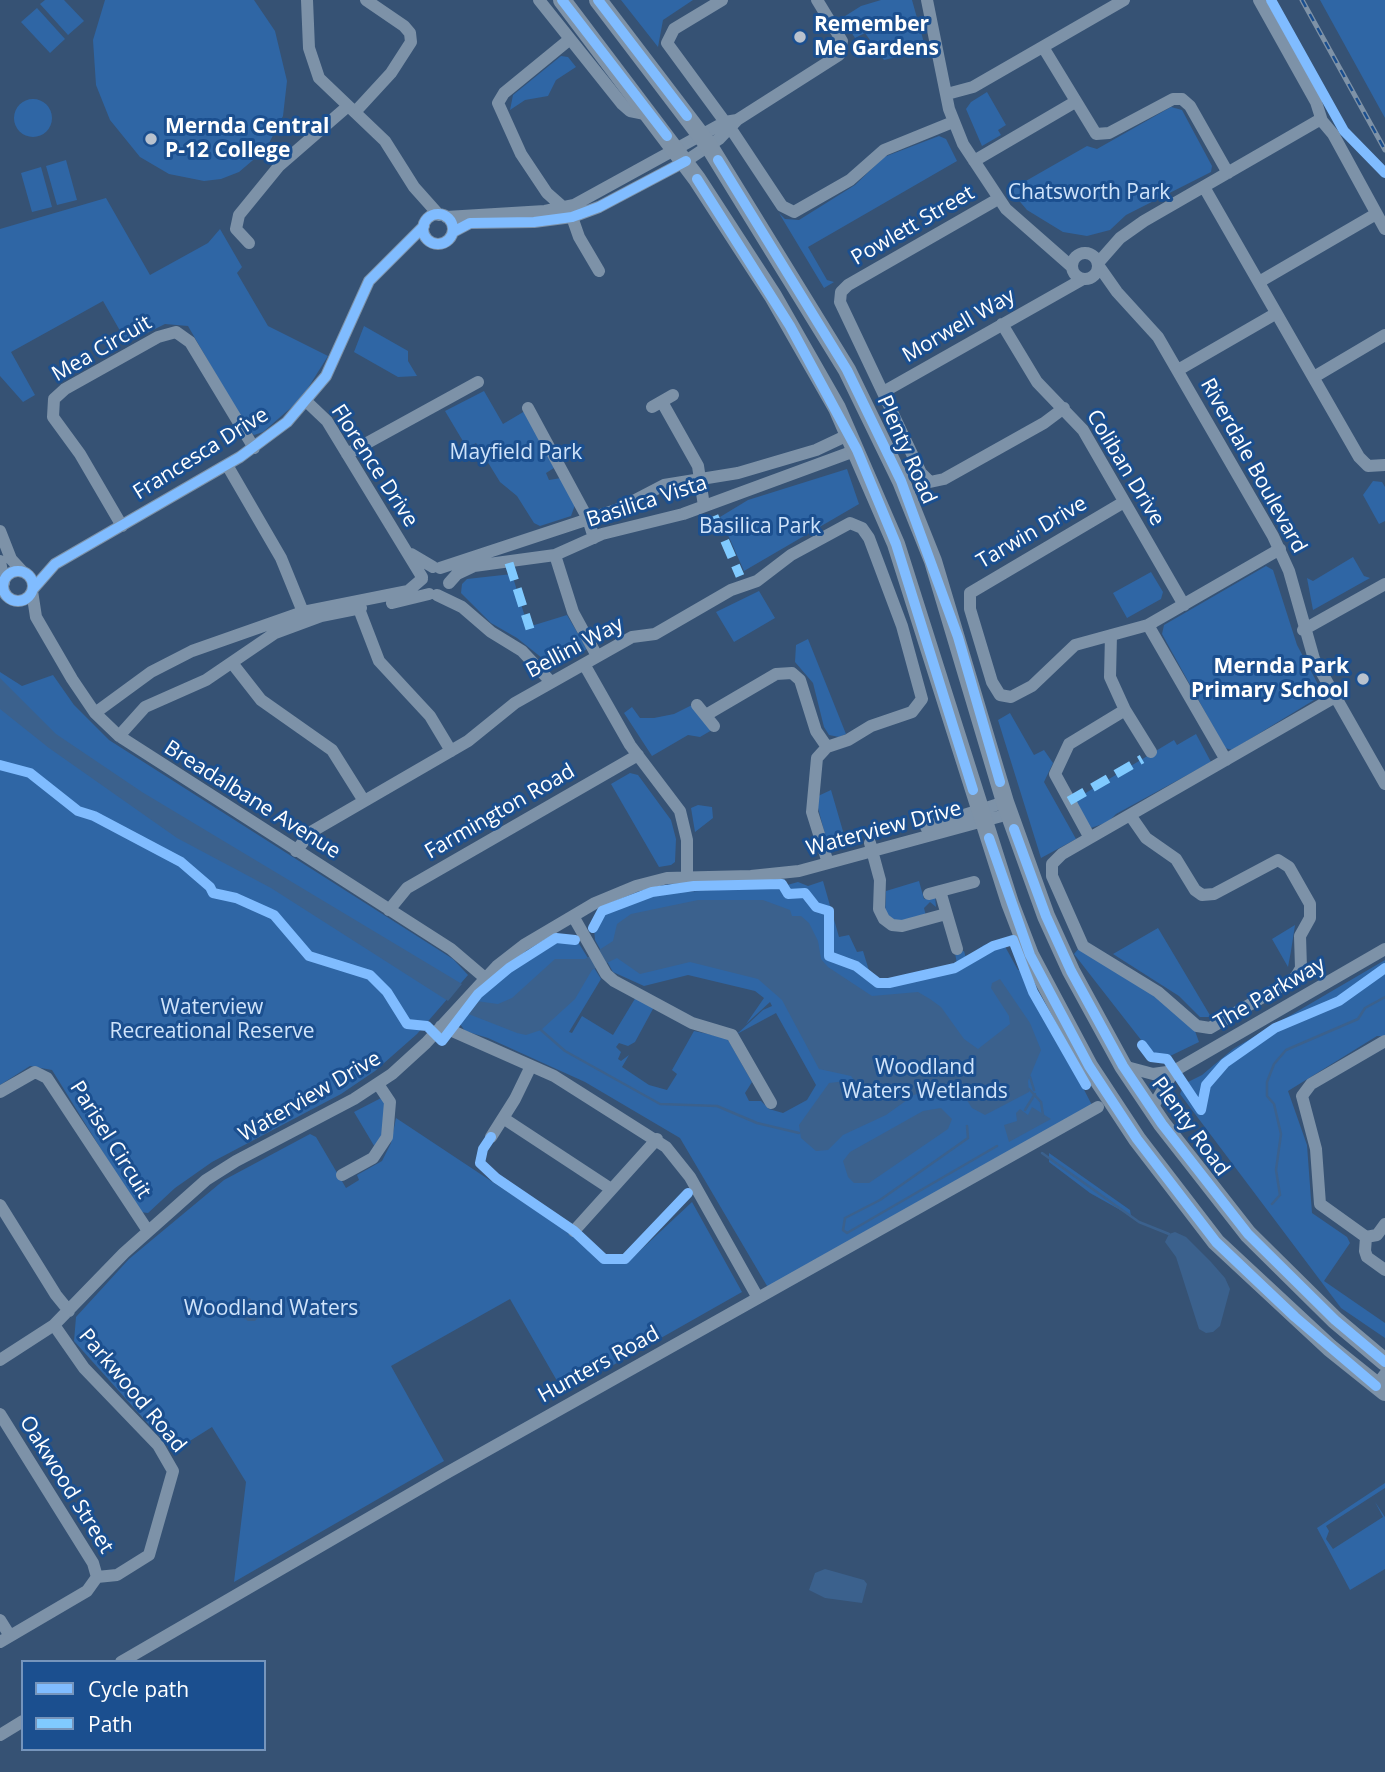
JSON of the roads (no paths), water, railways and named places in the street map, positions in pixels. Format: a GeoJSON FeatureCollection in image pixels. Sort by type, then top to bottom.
{"type":"FeatureCollection","features":[{"type":"Feature","properties":{"kind":"highway"},"geometry":{"type":"LineString","coordinates":[[562,0],[682,155],[786,318],[853,442],[895,544],[981,816],[1030,956],[1089,1066],[1137,1139],[1216,1242],[1313,1333],[1382,1384]]}},
{"type":"Feature","properties":{"kind":"highway","name":"Plenty Road"},"geometry":{"type":"LineString","coordinates":[[598,0],[706,141],[847,370],[901,481],[958,637],[1007,808],[1046,916],[1071,971],[1123,1066],[1248,1234],[1325,1311],[1385,1362]]}},
{"type":"Feature","properties":{"kind":"street"},"geometry":{"type":"LineString","coordinates":[[307,0],[309,48],[316,70],[325,85],[385,141],[414,187],[442,216],[453,232]]}},
{"type":"Feature","properties":{"kind":"street"},"geometry":{"type":"LineString","coordinates":[[249,243],[236,229],[239,215],[279,166],[391,73],[411,42],[410,33],[404,26],[366,0]]}},
{"type":"Feature","properties":{"kind":"street"},"geometry":{"type":"LineString","coordinates":[[539,0],[622,104],[630,111],[651,115]]}},
{"type":"Feature","properties":{"kind":"street"},"geometry":{"type":"LineString","coordinates":[[722,0],[674,29],[667,38],[668,48],[710,102],[731,124],[782,206],[794,212],[850,180],[884,150],[953,122]]}},
{"type":"Feature","properties":{"kind":"street"},"geometry":{"type":"LineString","coordinates":[[400,249],[430,242],[444,243],[453,232],[470,223],[534,222],[568,213],[706,141],[842,51],[842,41],[817,0]]}},
{"type":"Feature","properties":{"kind":"street"},"geometry":{"type":"LineString","coordinates":[[927,0],[953,122],[998,199],[1086,279],[1097,272],[1098,264],[1120,238]]}},
{"type":"Feature","properties":{"kind":"street"},"geometry":{"type":"LineString","coordinates":[[947,94],[973,87],[1124,0]]}},
{"type":"Feature","properties":{"kind":"street"},"geometry":{"type":"LineString","coordinates":[[1259,0],[1312,97],[1318,120],[1337,142],[1385,229]]}},
{"type":"Feature","properties":{"kind":"street"},"geometry":{"type":"LineString","coordinates":[[570,39],[506,91],[498,103],[521,154],[547,193],[568,213],[599,271]]}},
{"type":"Feature","properties":{"kind":"street"},"geometry":{"type":"LineString","coordinates":[[1043,47],[1093,131],[1102,135],[1173,99],[1182,99],[1190,106],[1228,173]]}},
{"type":"Feature","properties":{"kind":"street"},"geometry":{"type":"LineString","coordinates":[[974,161],[1075,102]]}},
{"type":"Feature","properties":{"kind":"street"},"geometry":{"type":"LineString","coordinates":[[1072,268],[1075,257],[1120,238],[1318,120]]}},
{"type":"Feature","properties":{"kind":"street"},"geometry":{"type":"LineString","coordinates":[[414,187],[425,235],[430,242]]}},
{"type":"Feature","properties":{"kind":"street"},"geometry":{"type":"LineString","coordinates":[[1204,187],[1259,282],[1272,316],[1285,324],[1362,461],[1373,467],[1385,463]]}},
{"type":"Feature","properties":{"kind":"street"},"geometry":{"type":"LineString","coordinates":[[545,211],[547,193]]}},
{"type":"Feature","properties":{"kind":"street","name":"Powlett Street"},"geometry":{"type":"LineString","coordinates":[[998,199],[841,292],[842,309],[885,391],[921,473],[930,482],[944,480],[1031,430],[1059,404]]}},
{"type":"Feature","properties":{"kind":"street"},"geometry":{"type":"LineString","coordinates":[[424,225],[430,217],[442,216],[545,211],[568,213]]}},
{"type":"Feature","properties":{"kind":"street"},"geometry":{"type":"LineString","coordinates":[[1259,282],[1377,214]]}},
{"type":"Feature","properties":{"kind":"street","name":"Francesca Drive"},"geometry":{"type":"LineString","coordinates":[[23,573],[55,564],[254,449],[307,402],[333,362],[360,296],[381,267],[424,225]]}},
{"type":"Feature","properties":{"kind":"street"},"geometry":{"type":"LineString","coordinates":[[1043,239],[1085,253],[1098,264]]}},
{"type":"Feature","properties":{"kind":"street","name":"Riverdale Boulevard"},"geometry":{"type":"LineString","coordinates":[[1098,264],[1117,292],[1149,325],[1178,370],[1280,549],[1291,577],[1304,634],[1335,697],[1385,784]]}},
{"type":"Feature","properties":{"kind":"street","name":"Morwell Way"},"geometry":{"type":"LineString","coordinates":[[1052,295],[1064,285],[1072,268]]}},
{"type":"Feature","properties":{"kind":"street","name":"Morwell Way"},"geometry":{"type":"LineString","coordinates":[[885,391],[1052,295],[1086,279]]}},
{"type":"Feature","properties":{"kind":"street","name":"Riverdale Boulevard"},"geometry":{"type":"LineString","coordinates":[[1086,279],[1117,292]]}},
{"type":"Feature","properties":{"kind":"street"},"geometry":{"type":"LineString","coordinates":[[1178,370],[1272,316]]}},
{"type":"Feature","properties":{"kind":"street","name":"Coliban Drive"},"geometry":{"type":"LineString","coordinates":[[1002,324],[1031,374],[1083,430],[1184,605]]}},
{"type":"Feature","properties":{"kind":"street","name":"Mea Circuit"},"geometry":{"type":"LineString","coordinates":[[122,526],[80,454],[52,417],[54,400],[65,388],[158,337],[176,332],[190,342],[254,449]]}},
{"type":"Feature","properties":{"kind":"street"},"geometry":{"type":"LineString","coordinates":[[1314,377],[1385,335]]}},
{"type":"Feature","properties":{"kind":"street"},"geometry":{"type":"LineString","coordinates":[[347,454],[478,382]]}},
{"type":"Feature","properties":{"kind":"street"},"geometry":{"type":"LineString","coordinates":[[662,401],[694,456],[704,506]]}},
{"type":"Feature","properties":{"kind":"street","name":"Florence Drive"},"geometry":{"type":"LineString","coordinates":[[307,402],[327,421],[422,578]]}},
{"type":"Feature","properties":{"kind":"street"},"geometry":{"type":"LineString","coordinates":[[528,408],[588,519],[593,538]]}},
{"type":"Feature","properties":{"kind":"street","name":"Basilica Vista"},"geometry":{"type":"LineString","coordinates":[[437,568],[616,510],[664,485],[764,466],[853,442]]}},
{"type":"Feature","properties":{"kind":"street","name":"Basilica Vista"},"geometry":{"type":"LineString","coordinates":[[449,583],[457,574],[474,566],[555,555],[593,538],[704,506],[853,442]]}},
{"type":"Feature","properties":{"kind":"street"},"geometry":{"type":"LineString","coordinates":[[227,465],[281,558],[303,612]]}},
{"type":"Feature","properties":{"kind":"street","name":"Tarwin Drive"},"geometry":{"type":"LineString","coordinates":[[1124,502],[975,588],[968,602],[992,682],[1003,697],[1016,695],[1041,679],[1075,646],[1148,625],[1280,549]]}},
{"type":"Feature","properties":{"kind":"street","name":"Bellini Way"},"geometry":{"type":"LineString","coordinates":[[299,853],[318,828],[451,751],[473,737],[505,710],[551,682],[632,637],[654,634],[731,590],[757,581],[775,565],[842,526],[858,525],[869,538],[902,626],[921,692],[921,703],[912,712],[871,726],[848,740],[827,747]]}},
{"type":"Feature","properties":{"kind":"street"},"geometry":{"type":"LineString","coordinates":[[0,531],[11,559],[31,579],[33,590],[24,600],[15,601],[5,593],[0,561]]}},
{"type":"Feature","properties":{"kind":"street","name":"Florence Drive"},"geometry":{"type":"LineString","coordinates":[[408,551],[437,568]]}},
{"type":"Feature","properties":{"kind":"street"},"geometry":{"type":"LineString","coordinates":[[555,555],[573,612],[597,656]]}},
{"type":"Feature","properties":{"kind":"street","name":"Francesca Drive"},"geometry":{"type":"LineString","coordinates":[[33,590],[55,564]]}},
{"type":"Feature","properties":{"kind":"street"},"geometry":{"type":"LineString","coordinates":[[95,713],[151,672],[192,651],[303,612],[408,591],[437,568],[447,574],[462,607]]}},
{"type":"Feature","properties":{"kind":"street"},"geometry":{"type":"LineString","coordinates":[[4,583],[9,575],[23,573]]}},
{"type":"Feature","properties":{"kind":"street"},"geometry":{"type":"LineString","coordinates":[[422,578],[423,588],[462,607],[491,632],[536,662],[551,682]]}},
{"type":"Feature","properties":{"kind":"street"},"geometry":{"type":"LineString","coordinates":[[119,736],[145,707],[181,693],[232,663],[275,633],[297,624],[445,591],[449,583]]}},
{"type":"Feature","properties":{"kind":"street"},"geometry":{"type":"LineString","coordinates":[[1304,634],[1385,584]]}},
{"type":"Feature","properties":{"kind":"street","name":"Breadalbane Avenue"},"geometry":{"type":"LineString","coordinates":[[33,590],[36,617]]}},
{"type":"Feature","properties":{"kind":"street"},"geometry":{"type":"LineString","coordinates":[[1304,634],[1385,591]]}},
{"type":"Feature","properties":{"kind":"street","name":"Breadalbane Avenue"},"geometry":{"type":"LineString","coordinates":[[15,601],[36,617],[95,713],[119,736],[463,957],[485,978]]}},
{"type":"Feature","properties":{"kind":"street"},"geometry":{"type":"LineString","coordinates":[[359,609],[379,661],[430,716],[451,751]]}},
{"type":"Feature","properties":{"kind":"street"},"geometry":{"type":"LineString","coordinates":[[1148,625],[1226,760]]}},
{"type":"Feature","properties":{"kind":"street"},"geometry":{"type":"LineString","coordinates":[[1111,635],[1110,677],[1125,710],[1151,752]]}},
{"type":"Feature","properties":{"kind":"street"},"geometry":{"type":"LineString","coordinates":[[232,663],[261,700],[332,750],[364,801]]}},
{"type":"Feature","properties":{"kind":"street"},"geometry":{"type":"LineString","coordinates":[[583,664],[638,755],[680,811],[687,840],[687,876]]}},
{"type":"Feature","properties":{"kind":"street"},"geometry":{"type":"LineString","coordinates":[[706,715],[776,674],[792,673],[800,680],[816,731],[827,747],[814,764],[812,802],[827,859]]}},
{"type":"Feature","properties":{"kind":"street"},"geometry":{"type":"LineString","coordinates":[[1130,815],[1146,838],[1176,859],[1195,890],[1202,895],[1214,894],[1272,861],[1286,864],[1311,908],[1310,918],[1300,936],[1301,968],[1295,978],[1216,1025],[1206,1028],[1197,1026],[1145,983],[1087,950],[1077,937],[1051,867],[1062,854],[1335,697]]}},
{"type":"Feature","properties":{"kind":"street"},"geometry":{"type":"LineString","coordinates":[[1090,838],[1057,780],[1056,770],[1072,741],[1125,710]]}},
{"type":"Feature","properties":{"kind":"street","name":"Farmington Road"},"geometry":{"type":"LineString","coordinates":[[389,910],[407,888],[638,755]]}},
{"type":"Feature","properties":{"kind":"street","name":"Waterview Drive"},"geometry":{"type":"LineString","coordinates":[[1,1360],[54,1325],[148,1231],[223,1168],[379,1084],[408,1060],[485,978],[524,945],[573,916],[636,886],[687,876],[768,874],[1007,808]]}},
{"type":"Feature","properties":{"kind":"street"},"geometry":{"type":"LineString","coordinates":[[871,847],[880,880],[879,909],[888,923],[902,926],[946,914]]}},
{"type":"Feature","properties":{"kind":"street"},"geometry":{"type":"LineString","coordinates":[[957,949],[946,914],[934,893],[974,882]]}},
{"type":"Feature","properties":{"kind":"street"},"geometry":{"type":"LineString","coordinates":[[573,916],[606,974],[692,1023],[732,1035],[771,1103]]}},
{"type":"Feature","properties":{"kind":"street","name":"The Parkway"},"geometry":{"type":"LineString","coordinates":[[1152,1108],[1174,1071],[1385,949]]}},
{"type":"Feature","properties":{"kind":"street"},"geometry":{"type":"LineString","coordinates":[[441,1026],[583,1092],[657,1139],[674,1154],[690,1177],[758,1298]]}},
{"type":"Feature","properties":{"kind":"street"},"geometry":{"type":"LineString","coordinates":[[1385,1041],[1311,1084],[1302,1096],[1316,1149],[1320,1204],[1366,1237],[1377,1235],[1385,1224]]}},
{"type":"Feature","properties":{"kind":"street"},"geometry":{"type":"LineString","coordinates":[[491,1137],[531,1066]]}},
{"type":"Feature","properties":{"kind":"street"},"geometry":{"type":"LineString","coordinates":[[1123,1066],[1153,1074],[1174,1071]]}},
{"type":"Feature","properties":{"kind":"street","name":"Parisel Circuit"},"geometry":{"type":"LineString","coordinates":[[0,1092],[35,1072],[47,1078],[148,1231]]}},
{"type":"Feature","properties":{"kind":"street"},"geometry":{"type":"LineString","coordinates":[[342,1175],[373,1158],[387,1137],[390,1102],[379,1084]]}},
{"type":"Feature","properties":{"kind":"street","name":"Hunters Road"},"geometry":{"type":"LineString","coordinates":[[124,1660],[443,1475],[1098,1107]]}},
{"type":"Feature","properties":{"kind":"street"},"geometry":{"type":"LineString","coordinates":[[503,1118],[611,1189]]}},
{"type":"Feature","properties":{"kind":"street"},"geometry":{"type":"LineString","coordinates":[[575,1231],[657,1139]]}},
{"type":"Feature","properties":{"kind":"street"},"geometry":{"type":"LineString","coordinates":[[0,1205],[56,1295],[69,1311]]}},
{"type":"Feature","properties":{"kind":"street"},"geometry":{"type":"LineString","coordinates":[[1366,1237],[1367,1257],[1385,1270]]}},
{"type":"Feature","properties":{"kind":"street","name":"Parkwood Road"},"geometry":{"type":"LineString","coordinates":[[5,1639],[87,1591],[97,1577],[117,1575],[149,1555],[173,1471],[158,1445],[85,1368],[54,1325]]}},
{"type":"Feature","properties":{"kind":"street","name":"Oakwood Street"},"geometry":{"type":"LineString","coordinates":[[0,1414],[89,1555],[97,1577]]}},
{"type":"Feature","properties":{"kind":"street"},"geometry":{"type":"LineString","coordinates":[[0,1620],[5,1639]]}},
{"type":"Feature","properties":{"kind":"street"},"geometry":{"type":"LineString","coordinates":[[0,1735],[21,1722]]}},
{"type":"Feature","properties":{"kind":"waterway"},"geometry":{"type":"LineString","coordinates":[[1272,1204],[1280,1195],[1276,1170],[1281,1134],[1274,1104],[1267,1096],[1267,1082],[1274,1064],[1286,1050],[1358,1019],[1365,1008],[1385,997]]}},
{"type":"Feature","properties":{"kind":"waterway"},"geometry":{"type":"LineString","coordinates":[[541,1030],[565,1051],[660,1104],[717,1106],[757,1123],[799,1133]]}},
{"type":"Feature","properties":{"kind":"waterway"},"geometry":{"type":"LineString","coordinates":[[1030,1077],[1034,1090]]}},
{"type":"Feature","properties":{"kind":"waterway"},"geometry":{"type":"LineString","coordinates":[[1029,1089],[1041,1102],[1043,1115]]}},
{"type":"Feature","properties":{"kind":"waterway"},"geometry":{"type":"LineString","coordinates":[[1025,1110],[1035,1094]]}},
{"type":"Feature","properties":{"kind":"waterway"},"geometry":{"type":"LineString","coordinates":[[967,1126],[968,1138],[880,1200],[845,1218],[843,1230],[847,1233],[997,1146]]}},
{"type":"Feature","properties":{"kind":"waterway"},"geometry":{"type":"LineString","coordinates":[[1042,1153],[1139,1222],[1169,1234]]}},
{"type":"Feature","properties":{"kind":"railway"},"geometry":{"type":"LineString","coordinates":[[1302,0],[1385,150]]}},
{"type":"Feature","properties":{"kind":"place","name":"Remember Me Gardens"},"geometry":{"type":"Point","coordinates":[800,37]}},
{"type":"Feature","properties":{"kind":"place","name":"Mernda Central P-12 College"},"geometry":{"type":"Point","coordinates":[151,139]}},
{"type":"Feature","properties":{"kind":"place","name":"Mernda Park Primary School"},"geometry":{"type":"Point","coordinates":[1363,679]}},
{"type":"Feature","properties":{"kind":"park label","name":"Chatsworth Park"},"geometry":{"type":"Point","coordinates":[1089,193]}},
{"type":"Feature","properties":{"kind":"park label","name":"Mayfield Park"},"geometry":{"type":"Point","coordinates":[516,453]}},
{"type":"Feature","properties":{"kind":"park label","name":"Basilica Park"},"geometry":{"type":"Point","coordinates":[760,527]}},
{"type":"Feature","properties":{"kind":"park label","name":"Waterview Recreational Reserve"},"geometry":{"type":"Point","coordinates":[212,1020]}},
{"type":"Feature","properties":{"kind":"park label","name":"Woodland Waters Wetlands"},"geometry":{"type":"Point","coordinates":[925,1080]}},
{"type":"Feature","properties":{"kind":"park label","name":"Woodland Waters"},"geometry":{"type":"Point","coordinates":[271,1309]}}]}
